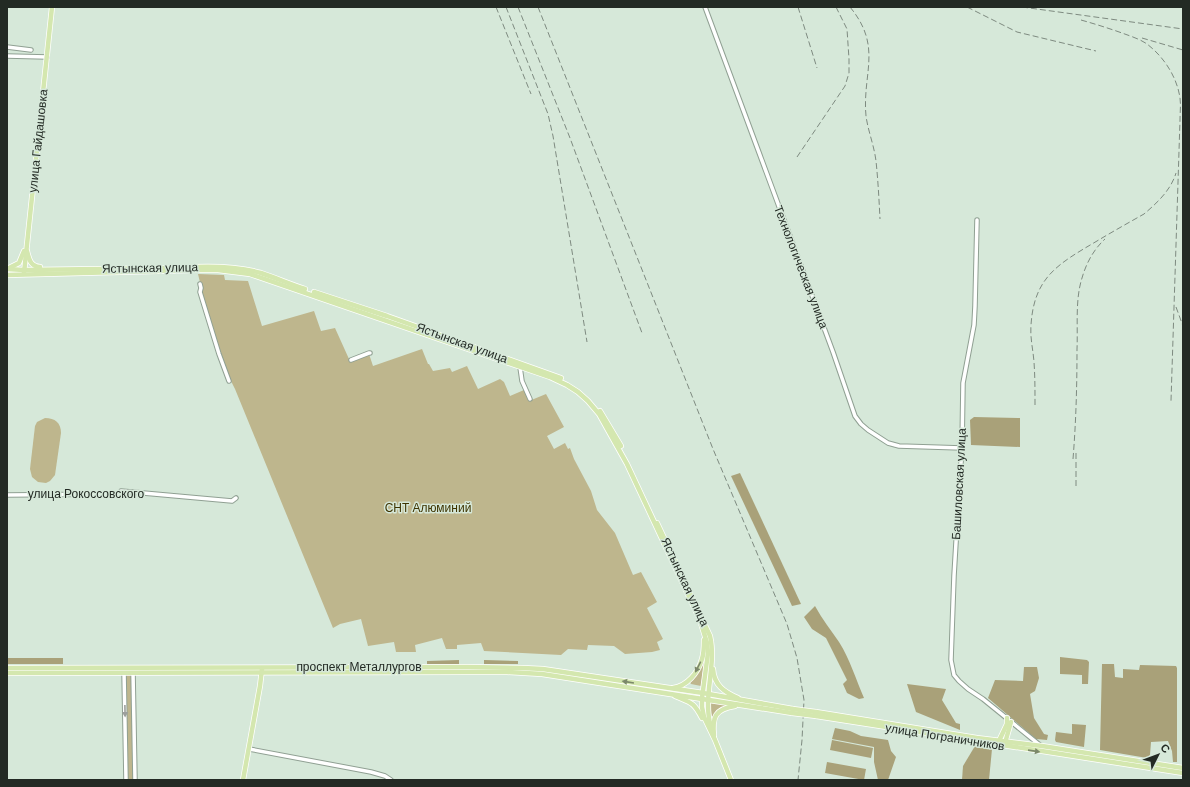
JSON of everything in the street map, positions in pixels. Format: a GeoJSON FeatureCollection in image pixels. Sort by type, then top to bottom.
{"type":"FeatureCollection","features":[{"type":"Feature","properties":{"kind":"main road","name":"улица Гайдашовка"},"geometry":{"type":"LineString","coordinates":[[24,272],[52,7]]}},
{"type":"Feature","properties":{"kind":"main road"},"geometry":{"type":"LineString","coordinates":[[7,269],[19,263],[26,246]]}},
{"type":"Feature","properties":{"kind":"main road"},"geometry":{"type":"LineString","coordinates":[[26,246],[31,264],[35,267],[53,269]]}},
{"type":"Feature","properties":{"kind":"main road","name":"Ястынская улица"},"geometry":{"type":"LineString","coordinates":[[7,275],[53,269],[204,267],[234,268],[250,271],[260,273],[387,316],[549,373],[567,381],[580,389],[594,402],[618,440],[707,627],[712,645],[712,662],[705,696]]}},
{"type":"Feature","properties":{"kind":"main road","name":"Ястынская улица"},"geometry":{"type":"LineString","coordinates":[[7,269],[24,272],[218,270],[250,274],[550,377],[567,385],[593,406],[627,464],[703,630],[708,653],[705,696]]}},
{"type":"Feature","properties":{"kind":"main road"},"geometry":{"type":"LineString","coordinates":[[670,691],[690,680],[698,668],[703,653],[703,630]]}},
{"type":"Feature","properties":{"kind":"main road"},"geometry":{"type":"LineString","coordinates":[[712,662],[713,674],[718,686],[728,694],[745,701]]}},
{"type":"Feature","properties":{"kind":"main road","name":"проспект Металлургов"},"geometry":{"type":"LineString","coordinates":[[7,668],[536,673],[705,696]]}},
{"type":"Feature","properties":{"kind":"main road","name":"проспект Металлургов"},"geometry":{"type":"LineString","coordinates":[[7,673],[124,670]]}},
{"type":"Feature","properties":{"kind":"main road"},"geometry":{"type":"LineString","coordinates":[[243,780],[262,670]]}},
{"type":"Feature","properties":{"kind":"main road"},"geometry":{"type":"LineString","coordinates":[[670,691],[695,705],[715,740]]}},
{"type":"Feature","properties":{"kind":"main road"},"geometry":{"type":"LineString","coordinates":[[705,696],[715,740],[731,780]]}},
{"type":"Feature","properties":{"kind":"main road","name":"улица Пограничников"},"geometry":{"type":"LineString","coordinates":[[705,696],[745,701],[792,711]]}},
{"type":"Feature","properties":{"kind":"main road","name":"улица Пограничников"},"geometry":{"type":"LineString","coordinates":[[705,696],[741,705],[816,714],[1118,761]]}},
{"type":"Feature","properties":{"kind":"main road"},"geometry":{"type":"LineString","coordinates":[[715,740],[713,724],[714,717],[724,708],[741,705]]}},
{"type":"Feature","properties":{"kind":"main road"},"geometry":{"type":"LineString","coordinates":[[998,743],[1009,720]]}},
{"type":"Feature","properties":{"kind":"main road"},"geometry":{"type":"LineString","coordinates":[[1005,744],[1009,720]]}},
{"type":"Feature","properties":{"kind":"main road","name":"улица Пограничников"},"geometry":{"type":"LineString","coordinates":[[1005,744],[1042,746],[1183,773]]}},
{"type":"Feature","properties":{"kind":"main road","name":"улица Пограничников"},"geometry":{"type":"LineString","coordinates":[[1135,764],[1183,768]]}},
{"type":"Feature","properties":{"kind":"street","name":"Технологическая улица"},"geometry":{"type":"LineString","coordinates":[[705,7],[833,352],[855,416],[864,427],[888,443],[899,446],[962,448]]}},
{"type":"Feature","properties":{"kind":"street"},"geometry":{"type":"LineString","coordinates":[[7,47],[31,50]]}},
{"type":"Feature","properties":{"kind":"street"},"geometry":{"type":"LineString","coordinates":[[7,56],[47,57]]}},
{"type":"Feature","properties":{"kind":"street","name":"Башиловская улица"},"geometry":{"type":"LineString","coordinates":[[977,220],[976,306],[963,383],[962,448],[954,576],[951,660],[952,670],[959,681],[968,689],[983,699],[1042,746]]}},
{"type":"Feature","properties":{"kind":"street"},"geometry":{"type":"LineString","coordinates":[[200,284],[200,292],[208,321],[228,380]]}},
{"type":"Feature","properties":{"kind":"street"},"geometry":{"type":"LineString","coordinates":[[351,360],[370,353]]}},
{"type":"Feature","properties":{"kind":"street"},"geometry":{"type":"LineString","coordinates":[[520,367],[522,381],[530,399]]}},
{"type":"Feature","properties":{"kind":"street","name":"улица Рокоссовского"},"geometry":{"type":"LineString","coordinates":[[7,495],[118,494],[121,491],[232,501],[236,498]]}},
{"type":"Feature","properties":{"kind":"street"},"geometry":{"type":"LineString","coordinates":[[124,670],[126,780]]}},
{"type":"Feature","properties":{"kind":"street"},"geometry":{"type":"LineString","coordinates":[[133,670],[135,780]]}},
{"type":"Feature","properties":{"kind":"street"},"geometry":{"type":"LineString","coordinates":[[249,749],[371,772],[385,776],[391,780]]}},
{"type":"Feature","properties":{"kind":"green space","name":"СНТ Алюминий"},"geometry":{"type":"Polygon","coordinates":[[[198,274],[224,275],[225,280],[248,281],[262,326],[314,311],[321,331],[335,328],[349,359],[368,351],[373,366],[422,349],[428,364],[433,371],[450,368],[452,372],[467,366],[478,389],[500,379],[504,382],[510,396],[524,390],[529,401],[546,394],[564,427],[547,436],[554,449],[565,443],[568,449],[570,448],[574,459],[591,491],[597,510],[615,533],[633,575],[641,572],[657,602],[647,608],[663,639],[657,642],[660,650],[625,654],[614,646],[588,645],[587,650],[568,649],[561,655],[484,651],[481,643],[457,645],[457,649],[446,649],[442,638],[415,645],[416,652],[396,652],[394,642],[368,646],[361,619],[340,624],[333,628],[226,368],[208,314],[198,274]]]}},
{"type":"Feature","properties":{"kind":"green space"},"geometry":{"type":"Polygon","coordinates":[[[45,418],[52,419],[57,422],[61,429],[55,475],[46,483],[38,482],[32,477],[30,469],[35,426],[37,422],[45,418]]]}},
{"type":"Feature","properties":{"kind":"green space"},"geometry":{"type":"Polygon","coordinates":[[[705,655],[701,686],[691,684],[690,682],[705,655]]]}},
{"type":"Feature","properties":{"kind":"green space"},"geometry":{"type":"Polygon","coordinates":[[[124,672],[133,672],[135,780],[126,780],[124,672]]]}},
{"type":"Feature","properties":{"kind":"green space"},"geometry":{"type":"Polygon","coordinates":[[[710,703],[727,705],[718,710],[712,717],[710,703]]]}},
{"type":"Feature","properties":{"kind":"shaded area"},"geometry":{"type":"Polygon","coordinates":[[[974,417],[1020,418],[1020,447],[971,445],[970,420],[974,417]]]}},
{"type":"Feature","properties":{"kind":"shaded area"},"geometry":{"type":"Polygon","coordinates":[[[740,473],[801,604],[792,606],[731,476],[740,473]]]}},
{"type":"Feature","properties":{"kind":"shaded area"},"geometry":{"type":"Polygon","coordinates":[[[815,606],[839,642],[850,662],[864,698],[859,699],[847,693],[843,684],[847,680],[826,638],[812,629],[804,617],[815,606]]]}},
{"type":"Feature","properties":{"kind":"shaded area"},"geometry":{"type":"Polygon","coordinates":[[[1060,657],[1087,660],[1089,662],[1088,684],[1082,684],[1082,675],[1060,674],[1060,657]]]}},
{"type":"Feature","properties":{"kind":"shaded area"},"geometry":{"type":"Polygon","coordinates":[[[7,658],[63,658],[63,664],[7,664],[7,658]]]}},
{"type":"Feature","properties":{"kind":"shaded area"},"geometry":{"type":"Polygon","coordinates":[[[459,660],[459,664],[427,664],[427,661],[459,660]]]}},
{"type":"Feature","properties":{"kind":"shaded area"},"geometry":{"type":"Polygon","coordinates":[[[484,660],[518,661],[518,664],[484,664],[484,660]]]}},
{"type":"Feature","properties":{"kind":"shaded area"},"geometry":{"type":"Polygon","coordinates":[[[1102,664],[1114,664],[1115,677],[1123,678],[1123,669],[1139,670],[1140,665],[1176,666],[1177,762],[1173,762],[1172,751],[1168,741],[1151,742],[1150,755],[1147,758],[1100,750],[1102,664]]]}},
{"type":"Feature","properties":{"kind":"shaded area"},"geometry":{"type":"Polygon","coordinates":[[[1024,667],[1037,667],[1039,678],[1035,691],[1030,694],[1034,718],[1044,734],[1048,735],[1047,740],[1036,739],[988,698],[995,680],[1023,681],[1024,667]]]}},
{"type":"Feature","properties":{"kind":"shaded area"},"geometry":{"type":"Polygon","coordinates":[[[907,684],[946,689],[942,700],[956,723],[960,724],[960,730],[916,712],[907,684]]]}},
{"type":"Feature","properties":{"kind":"shaded area"},"geometry":{"type":"Polygon","coordinates":[[[1072,724],[1086,725],[1084,747],[1056,742],[1056,732],[1072,734],[1072,724]]]}},
{"type":"Feature","properties":{"kind":"shaded area"},"geometry":{"type":"Polygon","coordinates":[[[835,728],[850,731],[861,736],[888,740],[891,751],[896,757],[888,780],[878,780],[874,762],[874,747],[832,739],[835,728]]]}},
{"type":"Feature","properties":{"kind":"shaded area"},"geometry":{"type":"Polygon","coordinates":[[[832,740],[873,748],[871,758],[830,750],[832,740]]]}},
{"type":"Feature","properties":{"kind":"shaded area"},"geometry":{"type":"Polygon","coordinates":[[[975,746],[992,749],[989,780],[962,780],[963,766],[975,746]]]}},
{"type":"Feature","properties":{"kind":"shaded area"},"geometry":{"type":"Polygon","coordinates":[[[827,762],[866,769],[864,780],[825,773],[827,762]]]}},
{"type":"Feature","properties":{"kind":"railway"},"geometry":{"type":"LineString","coordinates":[[496,7],[531,94]]}},
{"type":"Feature","properties":{"kind":"railway"},"geometry":{"type":"LineString","coordinates":[[506,7],[548,114],[553,136],[587,342]]}},
{"type":"Feature","properties":{"kind":"railway"},"geometry":{"type":"LineString","coordinates":[[518,7],[570,138],[642,333]]}},
{"type":"Feature","properties":{"kind":"railway"},"geometry":{"type":"LineString","coordinates":[[538,7],[713,449],[787,624],[797,658],[804,700],[798,780]]}},
{"type":"Feature","properties":{"kind":"railway"},"geometry":{"type":"LineString","coordinates":[[798,7],[817,68]]}},
{"type":"Feature","properties":{"kind":"railway"},"geometry":{"type":"LineString","coordinates":[[797,157],[845,86],[849,73],[847,29],[836,7]]}},
{"type":"Feature","properties":{"kind":"railway"},"geometry":{"type":"LineString","coordinates":[[850,7],[860,21],[866,35],[869,48],[866,116],[876,161],[880,219]]}},
{"type":"Feature","properties":{"kind":"railway"},"geometry":{"type":"LineString","coordinates":[[967,7],[1017,32],[1096,51]]}},
{"type":"Feature","properties":{"kind":"railway"},"geometry":{"type":"LineString","coordinates":[[1022,7],[1183,29]]}},
{"type":"Feature","properties":{"kind":"railway"},"geometry":{"type":"LineString","coordinates":[[1081,20],[1128,35],[1147,44],[1159,55],[1169,68],[1178,90],[1180,109],[1171,401]]}},
{"type":"Feature","properties":{"kind":"railway"},"geometry":{"type":"LineString","coordinates":[[1142,38],[1183,50]]}},
{"type":"Feature","properties":{"kind":"railway"},"geometry":{"type":"LineString","coordinates":[[1035,405],[1034,357],[1031,339],[1031,325],[1033,309],[1037,295],[1043,283],[1050,274],[1071,257],[1144,214],[1159,201],[1167,191],[1176,173]]}},
{"type":"Feature","properties":{"kind":"railway"},"geometry":{"type":"LineString","coordinates":[[1073,459],[1077,377],[1078,295],[1088,262],[1105,239]]}},
{"type":"Feature","properties":{"kind":"railway"},"geometry":{"type":"LineString","coordinates":[[1176,307],[1183,326]]}},
{"type":"Feature","properties":{"kind":"railway"},"geometry":{"type":"LineString","coordinates":[[1076,453],[1076,486]]}}]}
